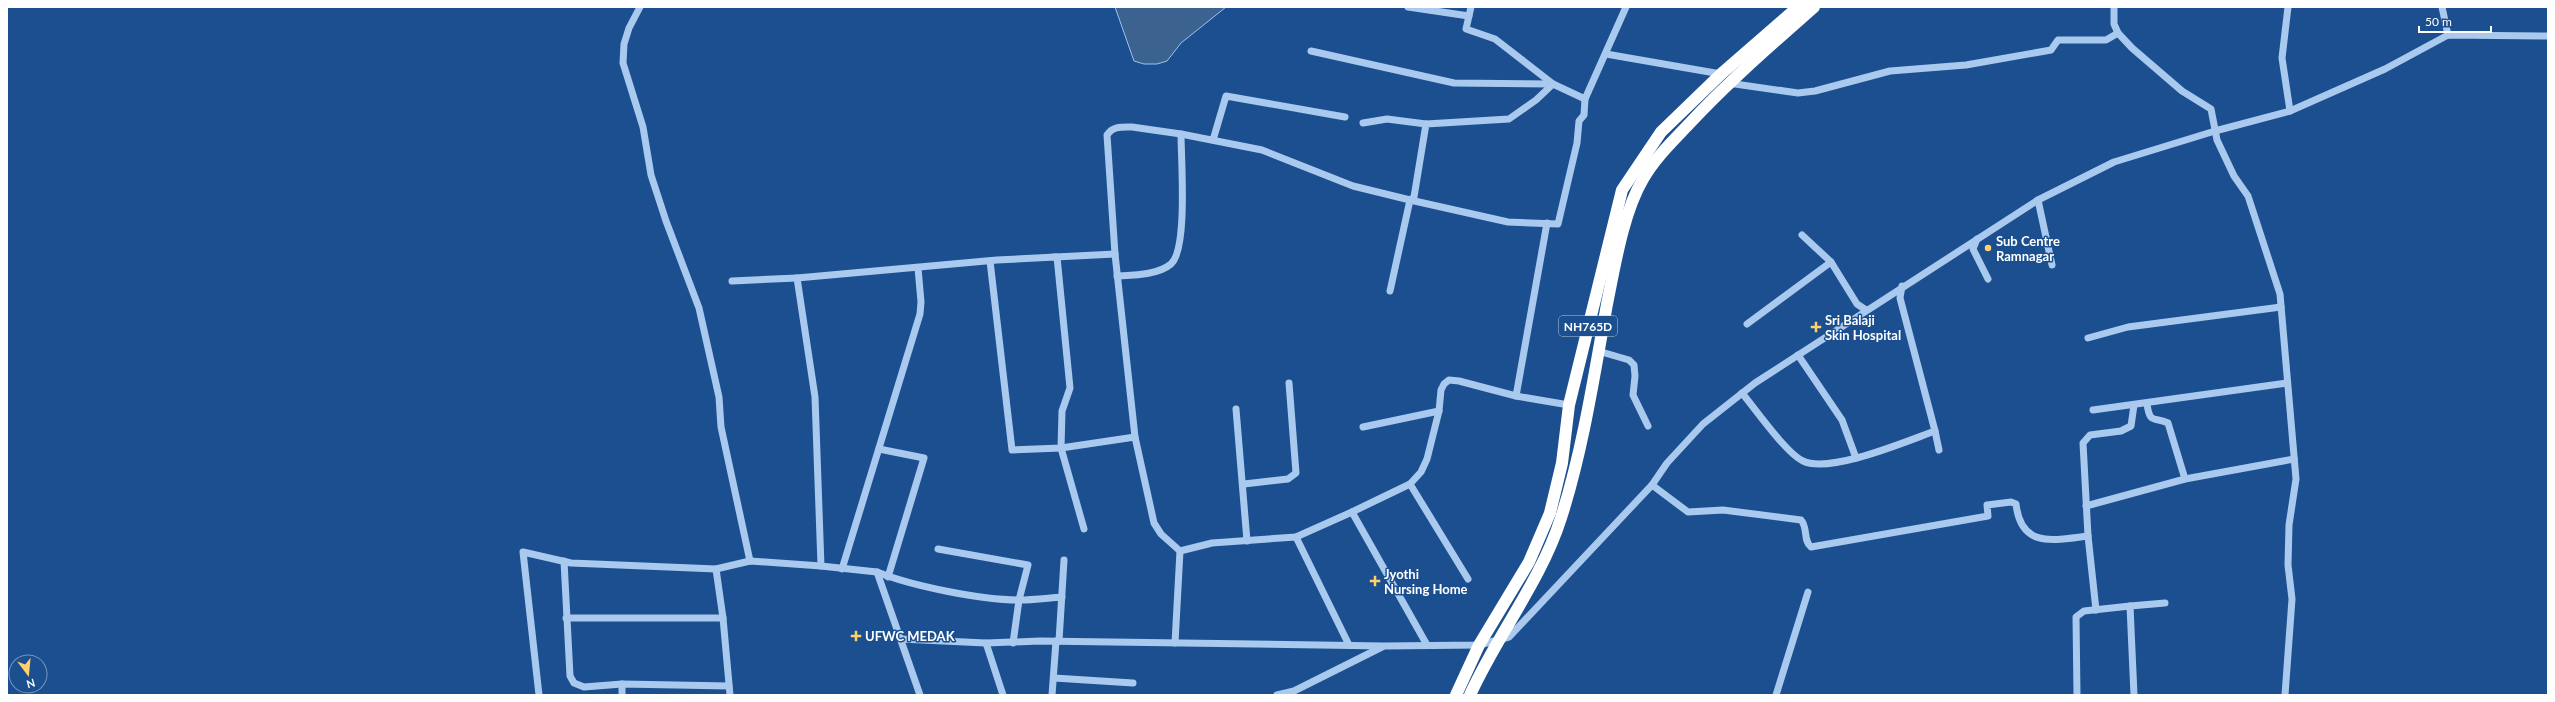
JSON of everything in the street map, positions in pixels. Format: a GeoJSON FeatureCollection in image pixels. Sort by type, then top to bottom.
{"type":"FeatureCollection","features":[{"type":"Feature","properties":{"kind":"highway","name":"NH765D"},"geometry":{"type":"LineString","coordinates":[[1470,695],[1540,566],[1561,518],[1585,421],[1615,265],[1634,196],[1642,180],[1654,162],[1724,79],[1798,7]]}},
{"type":"Feature","properties":{"kind":"highway","name":"NH765D"},"geometry":{"type":"LineString","coordinates":[[1456,695],[1479,645],[1529,562],[1550,513],[1562,463],[1569,405],[1622,190],[1661,132],[1814,7]]}},
{"type":"Feature","properties":{"kind":"street"},"geometry":{"type":"LineString","coordinates":[[640,7],[629,28],[624,44],[623,63],[643,127],[651,175],[682,265],[700,308],[719,397],[721,427],[750,561]]}},
{"type":"Feature","properties":{"kind":"street"},"geometry":{"type":"LineString","coordinates":[[1408,7],[1469,16]]}},
{"type":"Feature","properties":{"kind":"street"},"geometry":{"type":"LineString","coordinates":[[1471,7],[1466,29],[1495,39],[1553,84],[1585,99]]}},
{"type":"Feature","properties":{"kind":"street"},"geometry":{"type":"LineString","coordinates":[[1180,551],[1161,534],[1154,523],[1135,437],[1117,276],[1107,135],[1113,129],[1132,127],[1214,140],[1262,150],[1353,186],[1410,200],[1508,222],[1558,224],[1577,143],[1579,121],[1584,115],[1585,99],[1626,7]]}},
{"type":"Feature","properties":{"kind":"street"},"geometry":{"type":"LineString","coordinates":[[2114,7],[2114,24],[2118,33],[2132,48],[2182,91],[2211,109],[2215,131],[2234,176],[2248,196],[2279,285],[2296,479],[2289,525],[2288,564],[2292,599],[2285,695]]}},
{"type":"Feature","properties":{"kind":"street"},"geometry":{"type":"LineString","coordinates":[[2288,7],[2282,58],[2290,111]]}},
{"type":"Feature","properties":{"kind":"street"},"geometry":{"type":"LineString","coordinates":[[2442,7],[2448,35]]}},
{"type":"Feature","properties":{"kind":"street"},"geometry":{"type":"LineString","coordinates":[[1606,54],[1791,92],[1815,91],[1890,71],[1994,61],[2052,50],[2058,40],[2106,40],[2118,33]]}},
{"type":"Feature","properties":{"kind":"street"},"geometry":{"type":"LineString","coordinates":[[900,639],[986,643],[1058,641],[1384,646],[1479,645],[1498,641],[1515,633],[1652,485],[1667,463],[1703,424],[1742,393],[1798,355],[1902,286],[2038,200],[2114,162],[2215,131],[2290,111],[2385,69],[2448,35],[2548,36]]}},
{"type":"Feature","properties":{"kind":"street"},"geometry":{"type":"LineString","coordinates":[[1311,51],[1454,83],[1553,84]]}},
{"type":"Feature","properties":{"kind":"street"},"geometry":{"type":"LineString","coordinates":[[1363,123],[1387,119],[1426,124],[1509,119],[1536,100],[1553,84]]}},
{"type":"Feature","properties":{"kind":"street"},"geometry":{"type":"LineString","coordinates":[[1214,140],[1226,96],[1345,117]]}},
{"type":"Feature","properties":{"kind":"street"},"geometry":{"type":"LineString","coordinates":[[1390,291],[1410,200],[1414,197],[1426,124]]}},
{"type":"Feature","properties":{"kind":"street"},"geometry":{"type":"LineString","coordinates":[[1117,276],[1144,274],[1158,270],[1171,264],[1177,256],[1182,228],[1180,134]]}},
{"type":"Feature","properties":{"kind":"street"},"geometry":{"type":"LineString","coordinates":[[2038,200],[2052,266]]}},
{"type":"Feature","properties":{"kind":"street"},"geometry":{"type":"LineString","coordinates":[[1516,396],[1547,223]]}},
{"type":"Feature","properties":{"kind":"street"},"geometry":{"type":"LineString","coordinates":[[1802,235],[1832,262],[1857,304],[1866,310]]}},
{"type":"Feature","properties":{"kind":"street"},"geometry":{"type":"LineString","coordinates":[[1978,238],[1973,249],[1988,279]]}},
{"type":"Feature","properties":{"kind":"street"},"geometry":{"type":"LineString","coordinates":[[732,281],[797,278],[990,261],[1115,254]]}},
{"type":"Feature","properties":{"kind":"street"},"geometry":{"type":"LineString","coordinates":[[1053,257],[1057,257],[1070,388],[1062,411],[1061,448],[1084,529]]}},
{"type":"Feature","properties":{"kind":"street"},"geometry":{"type":"LineString","coordinates":[[990,261],[1012,450],[1061,448],[1135,437]]}},
{"type":"Feature","properties":{"kind":"street"},"geometry":{"type":"LineString","coordinates":[[1747,324],[1832,262]]}},
{"type":"Feature","properties":{"kind":"street"},"geometry":{"type":"LineString","coordinates":[[842,569],[920,314],[921,302],[918,268]]}},
{"type":"Feature","properties":{"kind":"street"},"geometry":{"type":"LineString","coordinates":[[797,278],[815,397],[821,566]]}},
{"type":"Feature","properties":{"kind":"street"},"geometry":{"type":"LineString","coordinates":[[1902,286],[1900,298],[1939,450]]}},
{"type":"Feature","properties":{"kind":"street"},"geometry":{"type":"LineString","coordinates":[[2088,338],[2128,327],[2281,306]]}},
{"type":"Feature","properties":{"kind":"street"},"geometry":{"type":"LineString","coordinates":[[1598,351],[1629,360],[1634,365],[1635,376],[1633,395],[1648,426]]}},
{"type":"Feature","properties":{"kind":"street"},"geometry":{"type":"LineString","coordinates":[[1798,355],[1842,420],[1856,458]]}},
{"type":"Feature","properties":{"kind":"street"},"geometry":{"type":"LineString","coordinates":[[1180,551],[1212,544],[1296,537],[1410,484],[1421,472],[1427,459],[1439,411],[1441,390],[1444,384],[1449,380],[1459,381],[1516,396],[1569,405]]}},
{"type":"Feature","properties":{"kind":"street"},"geometry":{"type":"LineString","coordinates":[[1244,484],[1288,479],[1296,473],[1289,383]]}},
{"type":"Feature","properties":{"kind":"street"},"geometry":{"type":"LineString","coordinates":[[2093,410],[2147,404],[2287,383]]}},
{"type":"Feature","properties":{"kind":"street"},"geometry":{"type":"LineString","coordinates":[[1742,393],[1789,449],[1803,461],[1820,466],[1856,458],[1935,431]]}},
{"type":"Feature","properties":{"kind":"street"},"geometry":{"type":"LineString","coordinates":[[2147,404],[2148,415],[2154,421],[2168,423],[2185,479]]}},
{"type":"Feature","properties":{"kind":"street"},"geometry":{"type":"LineString","coordinates":[[2096,610],[2088,536],[2083,443],[2085,438],[2090,435],[2121,431],[2131,426],[2134,405]]}},
{"type":"Feature","properties":{"kind":"street"},"geometry":{"type":"LineString","coordinates":[[1236,409],[1244,484],[1247,540]]}},
{"type":"Feature","properties":{"kind":"street"},"geometry":{"type":"LineString","coordinates":[[1363,427],[1439,411]]}},
{"type":"Feature","properties":{"kind":"street"},"geometry":{"type":"LineString","coordinates":[[879,449],[924,458],[888,577]]}},
{"type":"Feature","properties":{"kind":"street"},"geometry":{"type":"LineString","coordinates":[[2086,506],[2185,479],[2294,459]]}},
{"type":"Feature","properties":{"kind":"street"},"geometry":{"type":"LineString","coordinates":[[1410,484],[1468,579]]}},
{"type":"Feature","properties":{"kind":"street"},"geometry":{"type":"LineString","coordinates":[[1652,485],[1688,512],[1723,510],[1801,520],[1804,524],[1808,544],[1812,547],[1988,516],[1987,505],[2011,502],[2016,504],[2022,527],[2031,535],[2049,540],[2088,536]]}},
{"type":"Feature","properties":{"kind":"street"},"geometry":{"type":"LineString","coordinates":[[1352,512],[1427,645]]}},
{"type":"Feature","properties":{"kind":"street"},"geometry":{"type":"LineString","coordinates":[[1296,537],[1349,645]]}},
{"type":"Feature","properties":{"kind":"street"},"geometry":{"type":"LineString","coordinates":[[938,548],[1028,565],[1019,600],[1013,643]]}},
{"type":"Feature","properties":{"kind":"street"},"geometry":{"type":"LineString","coordinates":[[1175,643],[1180,551]]}},
{"type":"Feature","properties":{"kind":"street"},"geometry":{"type":"LineString","coordinates":[[539,695],[522,552],[564,561],[716,569],[750,561],[821,566],[877,572],[888,577],[936,588],[1019,600],[1062,597]]}},
{"type":"Feature","properties":{"kind":"street"},"geometry":{"type":"LineString","coordinates":[[1052,695],[1062,597],[1064,560]]}},
{"type":"Feature","properties":{"kind":"street"},"geometry":{"type":"LineString","coordinates":[[564,561],[570,676],[574,683],[584,687],[622,684],[729,686]]}},
{"type":"Feature","properties":{"kind":"street"},"geometry":{"type":"LineString","coordinates":[[716,569],[724,618],[730,695]]}},
{"type":"Feature","properties":{"kind":"street"},"geometry":{"type":"LineString","coordinates":[[877,572],[920,695]]}},
{"type":"Feature","properties":{"kind":"street"},"geometry":{"type":"LineString","coordinates":[[1776,695],[1808,592]]}},
{"type":"Feature","properties":{"kind":"street"},"geometry":{"type":"LineString","coordinates":[[2077,695],[2076,617],[2084,611],[2165,603]]}},
{"type":"Feature","properties":{"kind":"street"},"geometry":{"type":"LineString","coordinates":[[2130,606],[2134,695]]}},
{"type":"Feature","properties":{"kind":"street"},"geometry":{"type":"LineString","coordinates":[[566,618],[724,618]]}},
{"type":"Feature","properties":{"kind":"street"},"geometry":{"type":"LineString","coordinates":[[986,643],[1003,695]]}},
{"type":"Feature","properties":{"kind":"street"},"geometry":{"type":"LineString","coordinates":[[1277,695],[1294,691],[1384,646]]}},
{"type":"Feature","properties":{"kind":"street"},"geometry":{"type":"LineString","coordinates":[[1054,678],[1133,683]]}},
{"type":"Feature","properties":{"kind":"street"},"geometry":{"type":"LineString","coordinates":[[622,684],[622,695]]}},
{"type":"Feature","properties":{"kind":"water"},"geometry":{"type":"Polygon","coordinates":[[[1115,7],[1226,7],[1181,43],[1167,61],[1157,64],[1144,64],[1134,61],[1115,7]]]}},
{"type":"Feature","properties":{"kind":"place","name":"Sub Centre Ramnagar"},"geometry":{"type":"Point","coordinates":[1988,248]}},
{"type":"Feature","properties":{"kind":"place","name":"Sri Balaji Skin Hospital"},"geometry":{"type":"Point","coordinates":[1816,327]}},
{"type":"Feature","properties":{"kind":"place","name":"Jyothi Nursing Home"},"geometry":{"type":"Point","coordinates":[1375,581]}},
{"type":"Feature","properties":{"kind":"place","name":"UFWC MEDAK"},"geometry":{"type":"Point","coordinates":[856,636]}}]}
